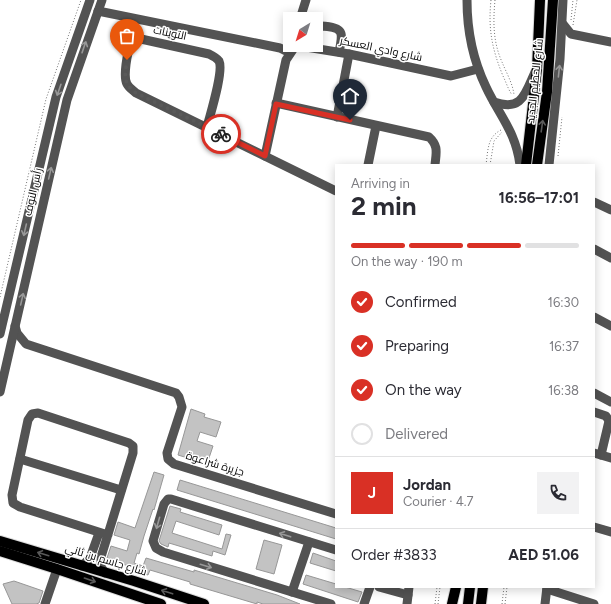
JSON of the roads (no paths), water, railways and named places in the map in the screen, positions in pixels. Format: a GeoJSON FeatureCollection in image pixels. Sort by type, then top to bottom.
{"type":"FeatureCollection","features":[{"type":"Feature","properties":{"kind":"main road","name":"شارع الحطيم الجديد"},"geometry":{"type":"LineString","coordinates":[[526,164],[537,69],[540,0]]}},
{"type":"Feature","properties":{"kind":"main road","name":"شارع الحطيم الجديد"},"geometry":{"type":"LineString","coordinates":[[537,164],[547,92],[553,0]]}},
{"type":"Feature","properties":{"kind":"main road"},"geometry":{"type":"LineString","coordinates":[[0,537],[6,551]]}},
{"type":"Feature","properties":{"kind":"main road","name":"شارع جاسم بن ثاني"},"geometry":{"type":"LineString","coordinates":[[0,541],[6,551],[161,604]]}},
{"type":"Feature","properties":{"kind":"main road","name":"شارع جاسم بن ثاني"},"geometry":{"type":"LineString","coordinates":[[6,551],[82,566],[204,604]]}},
{"type":"Feature","properties":{"kind":"main road"},"geometry":{"type":"LineString","coordinates":[[452,604],[456,588]]}},
{"type":"Feature","properties":{"kind":"main road"},"geometry":{"type":"LineString","coordinates":[[459,604],[461,588]]}},
{"type":"Feature","properties":{"kind":"main road"},"geometry":{"type":"LineString","coordinates":[[468,604],[470,588]]}},
{"type":"Feature","properties":{"kind":"main road"},"geometry":{"type":"LineString","coordinates":[[482,604],[483,588]]}},
{"type":"Feature","properties":{"kind":"street","name":"رأس النوف"},"geometry":{"type":"LineString","coordinates":[[0,334],[56,96],[90,0]]}},
{"type":"Feature","properties":{"kind":"street","name":"رأس النوف"},"geometry":{"type":"LineString","coordinates":[[0,392],[67,100],[102,0]]}},
{"type":"Feature","properties":{"kind":"street"},"geometry":{"type":"LineString","coordinates":[[302,12],[306,0]]}},
{"type":"Feature","properties":{"kind":"street"},"geometry":{"type":"LineString","coordinates":[[467,0],[471,45],[478,68],[494,102],[508,126],[518,152],[520,164]]}},
{"type":"Feature","properties":{"kind":"street"},"geometry":{"type":"LineString","coordinates":[[550,163],[562,41],[569,28],[563,0]]}},
{"type":"Feature","properties":{"kind":"street"},"geometry":{"type":"LineString","coordinates":[[98,11],[283,48]]}},
{"type":"Feature","properties":{"kind":"street"},"geometry":{"type":"LineString","coordinates":[[323,26],[339,30],[342,33],[343,37],[339,52]]}},
{"type":"Feature","properties":{"kind":"street"},"geometry":{"type":"LineString","coordinates":[[569,28],[611,42]]}},
{"type":"Feature","properties":{"kind":"street","name":"التوينات"},"geometry":{"type":"LineString","coordinates":[[207,127],[221,72],[220,62],[216,57],[209,54],[141,39],[133,42],[130,47],[125,72],[127,84],[136,93],[335,191]]}},
{"type":"Feature","properties":{"kind":"street","name":"شارع وادي العسكر"},"geometry":{"type":"LineString","coordinates":[[323,47],[339,52],[451,76],[478,68]]}},
{"type":"Feature","properties":{"kind":"street"},"geometry":{"type":"LineString","coordinates":[[265,156],[286,60],[291,52]]}},
{"type":"Feature","properties":{"kind":"street"},"geometry":{"type":"LineString","coordinates":[[337,116],[349,54]]}},
{"type":"Feature","properties":{"kind":"street"},"geometry":{"type":"LineString","coordinates":[[494,102],[506,106],[511,106],[519,102],[537,69]]}},
{"type":"Feature","properties":{"kind":"street"},"geometry":{"type":"LineString","coordinates":[[276,104],[429,137],[435,142],[437,150],[435,164]]}},
{"type":"Feature","properties":{"kind":"street"},"geometry":{"type":"LineString","coordinates":[[368,164],[376,126]]}},
{"type":"Feature","properties":{"kind":"street"},"geometry":{"type":"LineString","coordinates":[[595,205],[611,210]]}},
{"type":"Feature","properties":{"kind":"street"},"geometry":{"type":"LineString","coordinates":[[595,250],[611,258]]}},
{"type":"Feature","properties":{"kind":"street"},"geometry":{"type":"LineString","coordinates":[[595,318],[611,326]]}},
{"type":"Feature","properties":{"kind":"street"},"geometry":{"type":"LineString","coordinates":[[7,358],[17,349],[26,344],[20,338],[15,326]]}},
{"type":"Feature","properties":{"kind":"street","name":"جزيرة شراعوة"},"geometry":{"type":"LineString","coordinates":[[26,344],[176,393],[180,397],[182,407],[167,453],[168,459],[174,464],[335,514]]}},
{"type":"Feature","properties":{"kind":"street"},"geometry":{"type":"LineString","coordinates":[[595,394],[611,402]]}},
{"type":"Feature","properties":{"kind":"street"},"geometry":{"type":"LineString","coordinates":[[595,412],[606,416],[609,422],[597,454],[611,458]]}},
{"type":"Feature","properties":{"kind":"street"},"geometry":{"type":"LineString","coordinates":[[82,566],[90,558],[103,534],[121,490],[134,451],[131,444],[38,413],[32,414],[29,418],[11,498],[15,505],[103,534]]}},
{"type":"Feature","properties":{"kind":"street"},"geometry":{"type":"LineString","coordinates":[[20,459],[121,490]]}},
{"type":"Feature","properties":{"kind":"street"},"geometry":{"type":"LineString","coordinates":[[331,604],[170,554],[156,548],[153,541],[164,504],[168,500],[177,500],[335,550]]}},
{"type":"Feature","properties":{"kind":"street"},"geometry":{"type":"LineString","coordinates":[[595,527],[611,532]]}},
{"type":"Feature","properties":{"kind":"street"},"geometry":{"type":"LineString","coordinates":[[103,534],[100,560],[105,573]]}},
{"type":"Feature","properties":{"kind":"street"},"geometry":{"type":"LineString","coordinates":[[292,592],[309,542]]}},
{"type":"Feature","properties":{"kind":"street"},"geometry":{"type":"LineString","coordinates":[[45,604],[57,569]]}},
{"type":"Feature","properties":{"kind":"street"},"geometry":{"type":"LineString","coordinates":[[364,604],[370,588]]}},
{"type":"Feature","properties":{"kind":"street"},"geometry":{"type":"LineString","coordinates":[[383,588],[408,595]]}},
{"type":"Feature","properties":{"kind":"street"},"geometry":{"type":"LineString","coordinates":[[545,604],[547,588],[594,604]]}}]}
